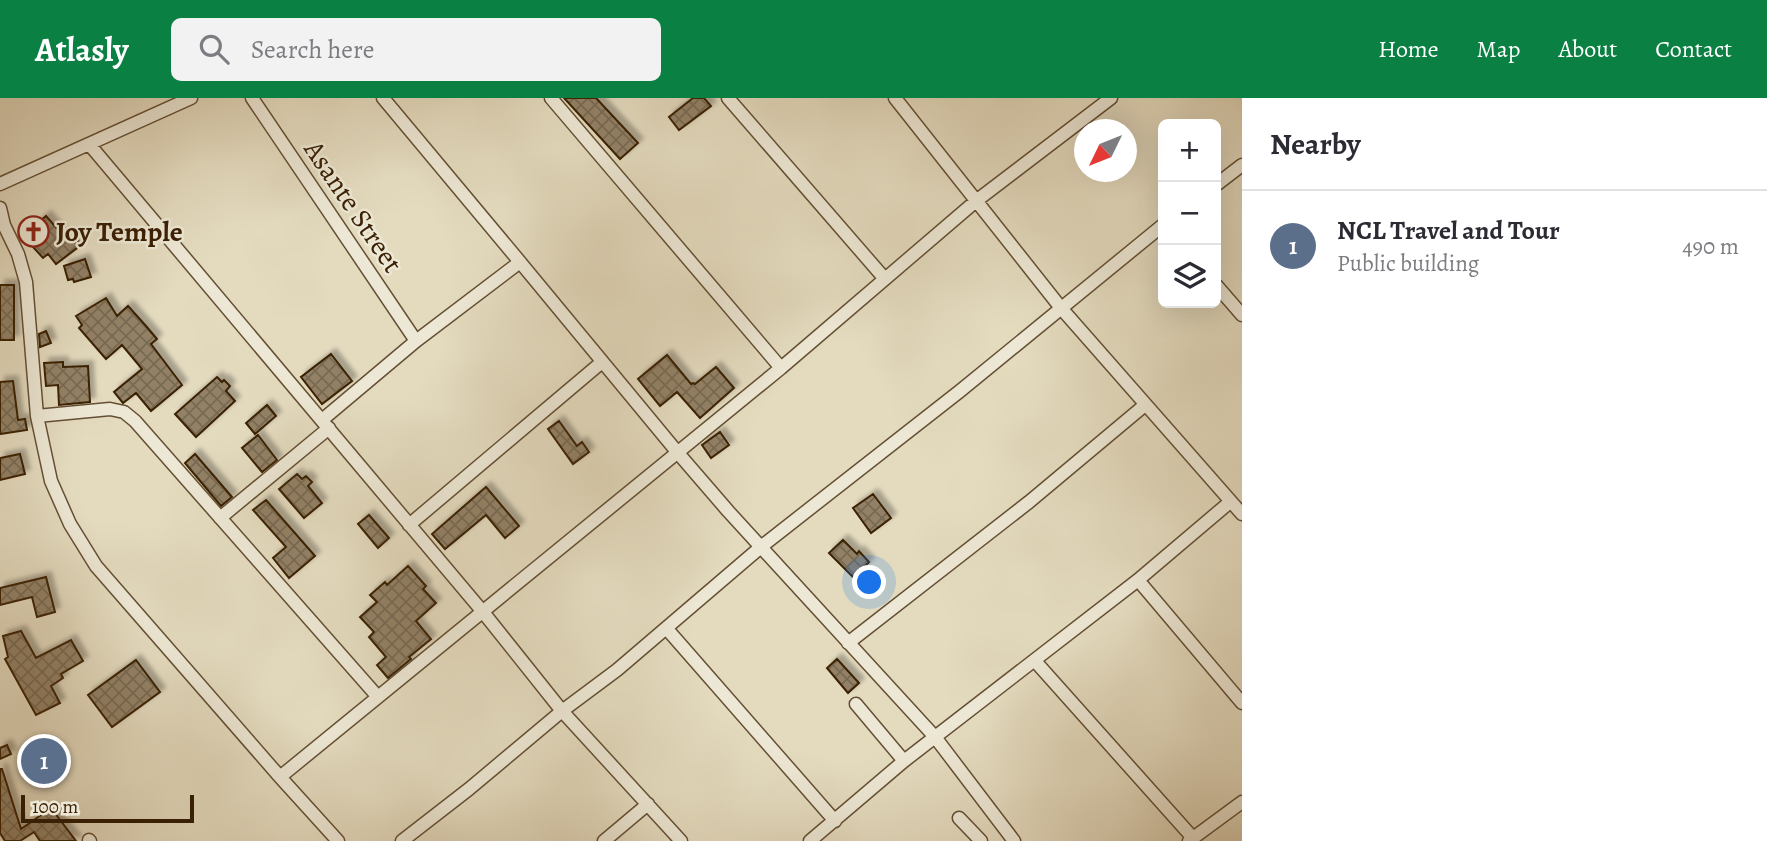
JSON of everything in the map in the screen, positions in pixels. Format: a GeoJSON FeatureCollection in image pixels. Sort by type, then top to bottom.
{"type":"FeatureCollection","features":[{"type":"Feature","properties":{"kind":"street"},"geometry":{"type":"LineString","coordinates":[[0,184],[191,98]]}},
{"type":"Feature","properties":{"kind":"street","name":"Asante Street"},"geometry":{"type":"LineString","coordinates":[[252,98],[416,341]]}},
{"type":"Feature","properties":{"kind":"street"},"geometry":{"type":"LineString","coordinates":[[383,98],[728,511],[935,737],[1014,841]]}},
{"type":"Feature","properties":{"kind":"street"},"geometry":{"type":"LineString","coordinates":[[551,98],[781,368]]}},
{"type":"Feature","properties":{"kind":"street"},"geometry":{"type":"LineString","coordinates":[[729,98],[885,279]]}},
{"type":"Feature","properties":{"kind":"street"},"geometry":{"type":"LineString","coordinates":[[280,777],[781,368],[976,201],[1111,98]]}},
{"type":"Feature","properties":{"kind":"street"},"geometry":{"type":"LineString","coordinates":[[897,99],[1061,308],[1242,514]]}},
{"type":"Feature","properties":{"kind":"street"},"geometry":{"type":"LineString","coordinates":[[89,144],[483,612],[562,711],[681,841]]}},
{"type":"Feature","properties":{"kind":"street"},"geometry":{"type":"LineString","coordinates":[[1220,182],[1242,164]]}},
{"type":"Feature","properties":{"kind":"street"},"geometry":{"type":"LineString","coordinates":[[0,208],[26,282],[37,416],[51,481],[70,524],[96,566],[338,841]]}},
{"type":"Feature","properties":{"kind":"street"},"geometry":{"type":"LineString","coordinates":[[402,841],[562,711],[617,670],[762,546],[950,399],[1158,229]]}},
{"type":"Feature","properties":{"kind":"street"},"geometry":{"type":"LineString","coordinates":[[220,518],[416,341],[520,262]]}},
{"type":"Feature","properties":{"kind":"street"},"geometry":{"type":"LineString","coordinates":[[1221,291],[1242,315]]}},
{"type":"Feature","properties":{"kind":"street"},"geometry":{"type":"LineString","coordinates":[[409,525],[602,362]]}},
{"type":"Feature","properties":{"kind":"street"},"geometry":{"type":"LineString","coordinates":[[848,643],[1020,509],[1145,405]]}},
{"type":"Feature","properties":{"kind":"street"},"geometry":{"type":"LineString","coordinates":[[37,416],[110,408],[124,412],[135,421],[378,697]]}},
{"type":"Feature","properties":{"kind":"street"},"geometry":{"type":"LineString","coordinates":[[810,841],[904,761],[1138,580],[1230,502]]}},
{"type":"Feature","properties":{"kind":"street"},"geometry":{"type":"LineString","coordinates":[[1138,580],[1242,703]]}},
{"type":"Feature","properties":{"kind":"street"},"geometry":{"type":"LineString","coordinates":[[667,629],[835,821]]}},
{"type":"Feature","properties":{"kind":"street"},"geometry":{"type":"LineString","coordinates":[[1035,661],[1191,839],[1242,802]]}},
{"type":"Feature","properties":{"kind":"street"},"geometry":{"type":"LineString","coordinates":[[856,704],[904,761]]}},
{"type":"Feature","properties":{"kind":"street"},"geometry":{"type":"LineString","coordinates":[[604,841],[648,804]]}},
{"type":"Feature","properties":{"kind":"street"},"geometry":{"type":"LineString","coordinates":[[960,818],[981,841]]}},
{"type":"Feature","properties":{"kind":"building"},"geometry":{"type":"Polygon","coordinates":[[[564,98],[596,98],[638,143],[620,159],[564,98]]]}},
{"type":"Feature","properties":{"kind":"building"},"geometry":{"type":"Polygon","coordinates":[[[693,98],[704,98],[711,106],[679,130],[669,117],[693,98]]]}},
{"type":"Feature","properties":{"kind":"building"},"geometry":{"type":"Polygon","coordinates":[[[46,216],[67,240],[74,235],[81,245],[56,264],[48,254],[43,258],[23,236],[46,216]]]}},
{"type":"Feature","properties":{"kind":"building"},"geometry":{"type":"Polygon","coordinates":[[[85,259],[91,277],[74,282],[73,279],[68,280],[64,266],[85,259]]]}},
{"type":"Feature","properties":{"kind":"building"},"geometry":{"type":"Polygon","coordinates":[[[0,285],[14,285],[14,340],[0,340],[0,285]]]}},
{"type":"Feature","properties":{"kind":"building"},"geometry":{"type":"Polygon","coordinates":[[[106,298],[117,316],[128,306],[146,326],[157,339],[151,344],[182,385],[151,411],[136,393],[123,403],[114,392],[142,369],[122,345],[106,359],[79,328],[82,325],[76,316],[106,298]]]}},
{"type":"Feature","properties":{"kind":"building"},"geometry":{"type":"Polygon","coordinates":[[[46,331],[51,343],[40,347],[39,334],[46,331]]]}},
{"type":"Feature","properties":{"kind":"building"},"geometry":{"type":"Polygon","coordinates":[[[331,354],[352,381],[322,404],[301,377],[331,354]]]}},
{"type":"Feature","properties":{"kind":"building"},"geometry":{"type":"Polygon","coordinates":[[[667,355],[691,384],[695,384],[716,367],[734,388],[700,418],[677,392],[660,406],[638,379],[667,355]]]}},
{"type":"Feature","properties":{"kind":"building"},"geometry":{"type":"Polygon","coordinates":[[[63,362],[63,367],[88,366],[90,402],[59,405],[58,385],[46,386],[44,363],[63,362]]]}},
{"type":"Feature","properties":{"kind":"building"},"geometry":{"type":"Polygon","coordinates":[[[217,377],[230,386],[226,391],[235,401],[196,437],[175,414],[217,377]]]}},
{"type":"Feature","properties":{"kind":"building"},"geometry":{"type":"Polygon","coordinates":[[[13,381],[18,420],[25,419],[27,430],[0,434],[0,382],[13,381]]]}},
{"type":"Feature","properties":{"kind":"building"},"geometry":{"type":"Polygon","coordinates":[[[267,405],[276,416],[255,434],[246,423],[267,405]]]}},
{"type":"Feature","properties":{"kind":"building"},"geometry":{"type":"Polygon","coordinates":[[[559,421],[577,446],[582,442],[589,452],[573,464],[548,429],[559,421]]]}},
{"type":"Feature","properties":{"kind":"building"},"geometry":{"type":"Polygon","coordinates":[[[720,432],[729,445],[711,458],[702,445],[720,432]]]}},
{"type":"Feature","properties":{"kind":"building"},"geometry":{"type":"Polygon","coordinates":[[[258,435],[277,460],[262,472],[242,448],[258,435]]]}},
{"type":"Feature","properties":{"kind":"building"},"geometry":{"type":"Polygon","coordinates":[[[20,454],[25,474],[0,480],[0,458],[20,454]]]}},
{"type":"Feature","properties":{"kind":"building"},"geometry":{"type":"Polygon","coordinates":[[[195,454],[232,497],[221,506],[185,463],[195,454]]]}},
{"type":"Feature","properties":{"kind":"building"},"geometry":{"type":"Polygon","coordinates":[[[297,474],[302,479],[306,476],[312,482],[308,486],[322,503],[304,518],[279,489],[297,474]]]}},
{"type":"Feature","properties":{"kind":"building"},"geometry":{"type":"Polygon","coordinates":[[[486,487],[519,526],[505,538],[486,515],[445,549],[432,534],[486,487]]]}},
{"type":"Feature","properties":{"kind":"building"},"geometry":{"type":"Polygon","coordinates":[[[873,494],[891,518],[871,533],[853,508],[873,494]]]}},
{"type":"Feature","properties":{"kind":"building"},"geometry":{"type":"Polygon","coordinates":[[[266,500],[315,556],[289,578],[273,558],[286,547],[253,510],[266,500]]]}},
{"type":"Feature","properties":{"kind":"building"},"geometry":{"type":"Polygon","coordinates":[[[369,515],[389,538],[378,548],[358,524],[369,515]]]}},
{"type":"Feature","properties":{"kind":"building"},"geometry":{"type":"Polygon","coordinates":[[[843,540],[869,562],[854,578],[829,553],[843,540]]]}},
{"type":"Feature","properties":{"kind":"building"},"geometry":{"type":"Polygon","coordinates":[[[408,566],[426,586],[423,589],[436,603],[416,621],[431,639],[388,678],[377,665],[386,657],[369,637],[374,632],[360,617],[377,602],[370,595],[385,582],[387,585],[408,566]]]}},
{"type":"Feature","properties":{"kind":"building"},"geometry":{"type":"Polygon","coordinates":[[[46,577],[55,612],[37,617],[32,597],[0,605],[0,588],[46,577]]]}},
{"type":"Feature","properties":{"kind":"building"},"geometry":{"type":"Polygon","coordinates":[[[21,631],[36,658],[71,640],[83,661],[61,674],[63,678],[51,686],[60,703],[36,715],[5,659],[8,657],[3,636],[21,631]]]}},
{"type":"Feature","properties":{"kind":"building"},"geometry":{"type":"Polygon","coordinates":[[[837,659],[859,683],[848,693],[827,668],[837,659]]]}},
{"type":"Feature","properties":{"kind":"building"},"geometry":{"type":"Polygon","coordinates":[[[136,660],[160,692],[112,727],[88,695],[136,660]]]}},
{"type":"Feature","properties":{"kind":"building"},"geometry":{"type":"Polygon","coordinates":[[[7,745],[11,754],[0,759],[0,748],[7,745]]]}},
{"type":"Feature","properties":{"kind":"building"},"geometry":{"type":"Polygon","coordinates":[[[0,769],[21,829],[51,808],[76,841],[40,841],[34,832],[20,841],[5,841],[0,833],[0,769]]]}},
{"type":"Feature","properties":{"kind":"place","name":"Joy Temple"},"geometry":{"type":"Point","coordinates":[33,231]}},
{"type":"Feature","properties":{"kind":"place","name":"NCL Travel and Tour"},"geometry":{"type":"Point","coordinates":[44,761]}}]}
